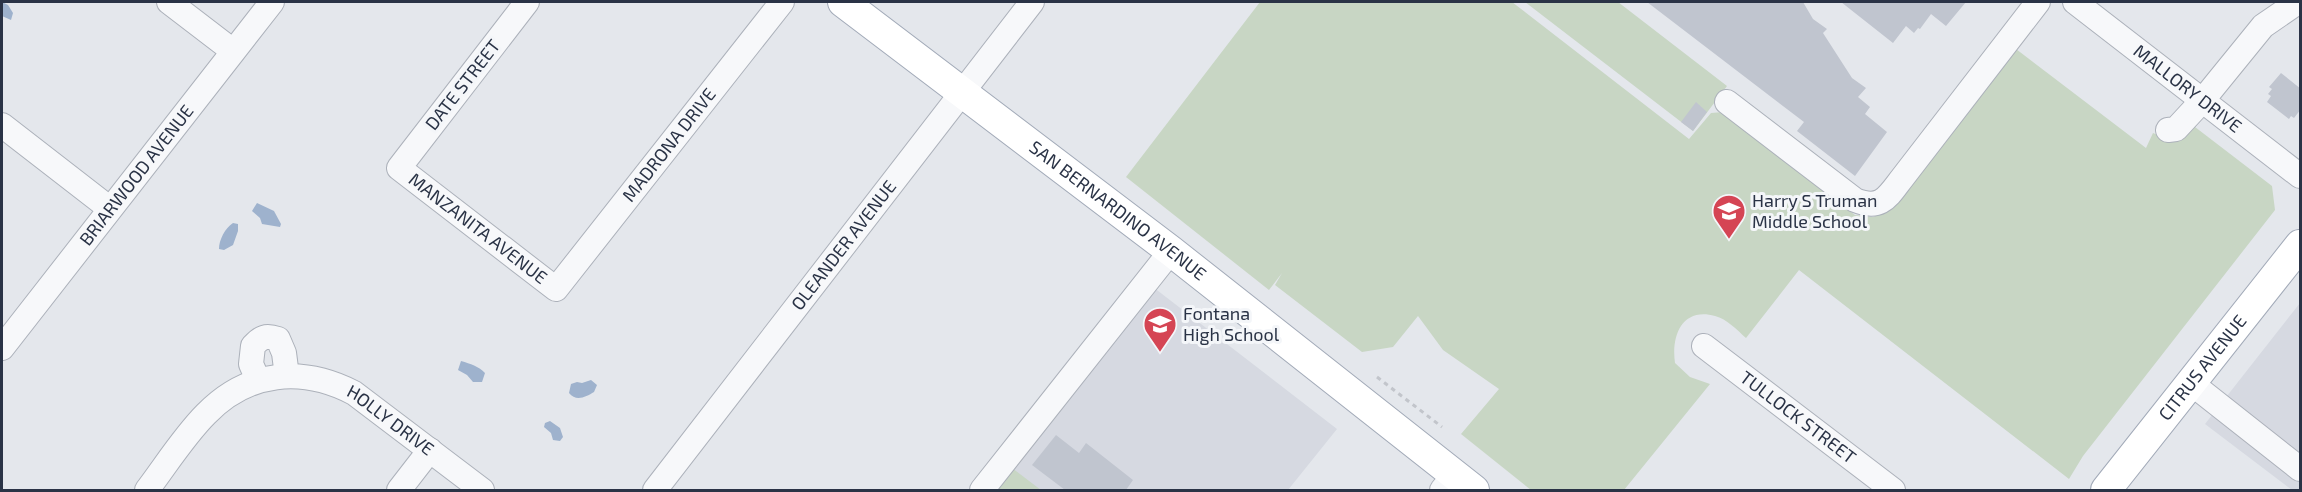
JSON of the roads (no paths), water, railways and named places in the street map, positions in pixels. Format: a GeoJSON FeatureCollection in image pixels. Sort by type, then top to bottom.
{"type":"FeatureCollection","features":[{"type":"Feature","properties":{"kind":"main road","name":"SAN BERNARDINO AVENUE"},"geometry":{"type":"LineString","coordinates":[[843,2],[1171,251],[1457,485]]}},
{"type":"Feature","properties":{"kind":"main road","name":"CITRUS AVENUE"},"geometry":{"type":"LineString","coordinates":[[2106,490],[2301,245]]}},
{"type":"Feature","properties":{"kind":"street"},"geometry":{"type":"LineString","coordinates":[[168,2],[233,51]]}},
{"type":"Feature","properties":{"kind":"street","name":"BRIARWOOD AVENUE"},"geometry":{"type":"LineString","coordinates":[[2,348],[272,2]]}},
{"type":"Feature","properties":{"kind":"street","name":"DATE STREET"},"geometry":{"type":"LineString","coordinates":[[399,168],[527,2]]}},
{"type":"Feature","properties":{"kind":"street","name":"MADRONA DRIVE"},"geometry":{"type":"LineString","coordinates":[[556,289],[782,2]]}},
{"type":"Feature","properties":{"kind":"street","name":"OLEANDER AVENUE"},"geometry":{"type":"LineString","coordinates":[[655,490],[1032,2]]}},
{"type":"Feature","properties":{"kind":"street","name":"MALLORY DRIVE"},"geometry":{"type":"LineString","coordinates":[[2075,2],[2301,177]]}},
{"type":"Feature","properties":{"kind":"street"},"geometry":{"type":"LineString","coordinates":[[2168,130],[2175,129],[2202,101],[2263,26],[2298,2]]}},
{"type":"Feature","properties":{"kind":"street"},"geometry":{"type":"LineString","coordinates":[[1727,102],[1855,200],[1874,205],[1884,200],[2031,10]]}},
{"type":"Feature","properties":{"kind":"street"},"geometry":{"type":"LineString","coordinates":[[2,125],[109,208]]}},
{"type":"Feature","properties":{"kind":"street","name":"MANZANITA AVENUE"},"geometry":{"type":"LineString","coordinates":[[399,168],[556,289]]}},
{"type":"Feature","properties":{"kind":"street"},"geometry":{"type":"LineString","coordinates":[[982,490],[1171,251]]}},
{"type":"Feature","properties":{"kind":"street"},"geometry":{"type":"LineString","coordinates":[[258,380],[251,364],[253,345],[269,336],[278,339],[284,353],[287,376]]}},
{"type":"Feature","properties":{"kind":"street","name":"TULLOCK STREET"},"geometry":{"type":"LineString","coordinates":[[1704,346],[1893,490]]}},
{"type":"Feature","properties":{"kind":"street","name":"HOLLY DRIVE"},"geometry":{"type":"LineString","coordinates":[[147,490],[206,414],[229,395],[258,380],[287,376],[310,377],[344,387],[482,490]]}},
{"type":"Feature","properties":{"kind":"street"},"geometry":{"type":"LineString","coordinates":[[2191,383],[2301,469]]}},
{"type":"Feature","properties":{"kind":"street"},"geometry":{"type":"LineString","coordinates":[[399,490],[430,450]]}},
{"type":"Feature","properties":{"kind":"water"},"geometry":{"type":"Polygon","coordinates":[[[2,2],[8,5],[13,13],[11,20],[2,16],[2,2]]]}},
{"type":"Feature","properties":{"kind":"water"},"geometry":{"type":"Polygon","coordinates":[[[257,203],[274,211],[281,224],[280,227],[262,224],[260,218],[252,211],[257,203]]]}},
{"type":"Feature","properties":{"kind":"water"},"geometry":{"type":"Polygon","coordinates":[[[233,223],[238,224],[238,231],[233,245],[224,250],[219,249],[223,234],[233,223]]]}},
{"type":"Feature","properties":{"kind":"water"},"geometry":{"type":"Polygon","coordinates":[[[461,361],[485,373],[482,382],[473,382],[458,370],[461,361]]]}},
{"type":"Feature","properties":{"kind":"water"},"geometry":{"type":"Polygon","coordinates":[[[591,380],[597,385],[591,394],[578,398],[569,393],[571,384],[591,380]]]}},
{"type":"Feature","properties":{"kind":"water"},"geometry":{"type":"Polygon","coordinates":[[[550,421],[560,428],[563,437],[560,441],[553,440],[551,433],[544,427],[545,423],[550,421]]]}},
{"type":"Feature","properties":{"kind":"place","name":"Harry S Truman Middle School"},"geometry":{"type":"Point","coordinates":[1729,240]}},
{"type":"Feature","properties":{"kind":"place","name":"Fontana High School"},"geometry":{"type":"Point","coordinates":[1160,353]}}]}
